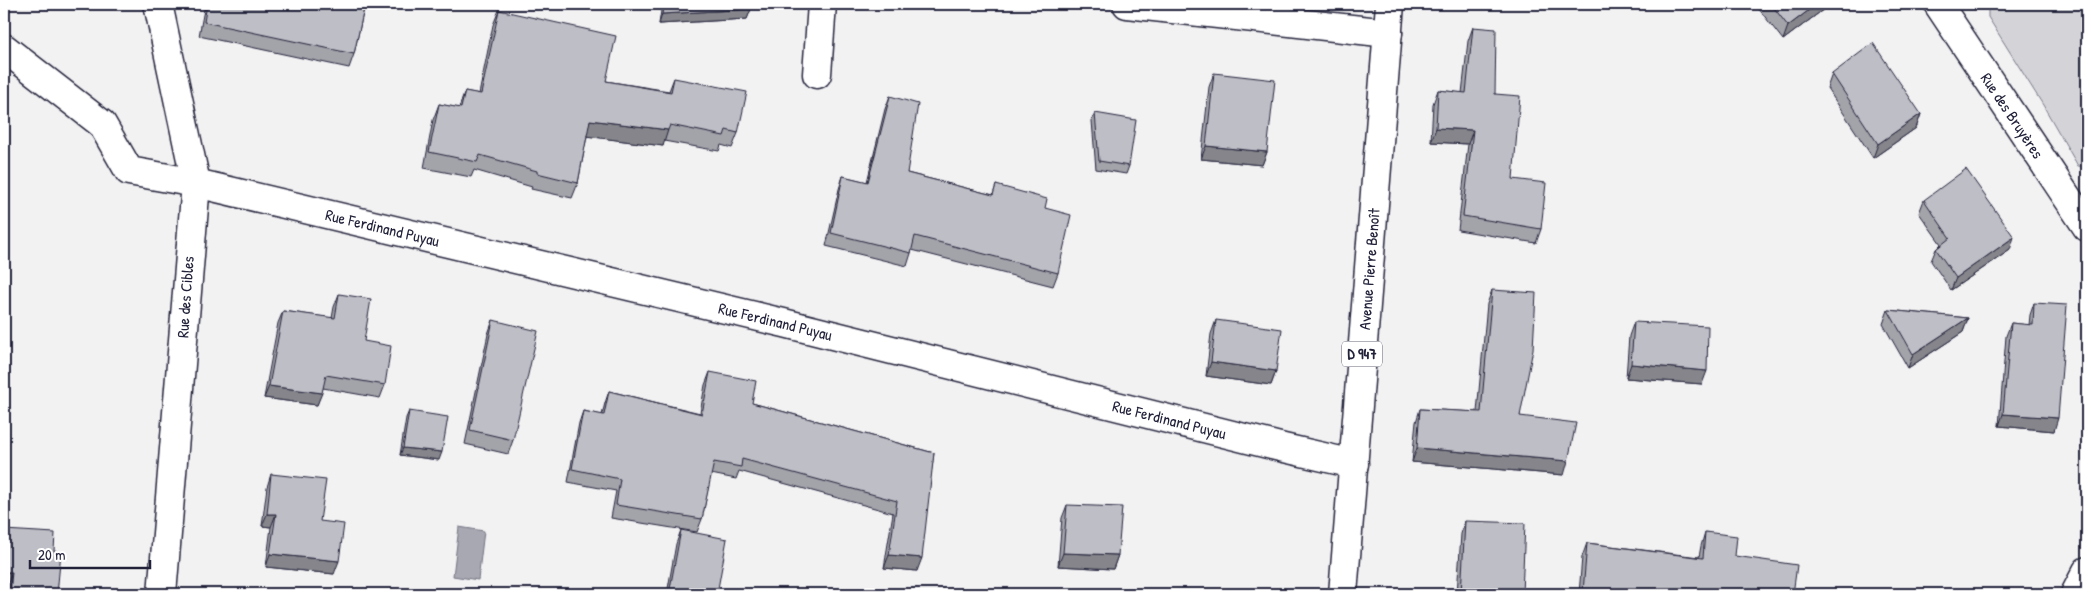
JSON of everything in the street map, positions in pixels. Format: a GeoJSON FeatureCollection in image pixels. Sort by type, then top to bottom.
{"type":"FeatureCollection","features":[{"type":"Feature","properties":{"kind":"street","name":"Rue des Cibles"},"geometry":{"type":"LineString","coordinates":[[158,4],[196,183],[162,594]]}},
{"type":"Feature","properties":{"kind":"street"},"geometry":{"type":"LineString","coordinates":[[817,74],[822,4]]}},
{"type":"Feature","properties":{"kind":"street"},"geometry":{"type":"LineString","coordinates":[[1127,4],[1388,33]]}},
{"type":"Feature","properties":{"kind":"street","name":"Avenue Pierre Benoît"},"geometry":{"type":"LineString","coordinates":[[1343,594],[1390,4]]}},
{"type":"Feature","properties":{"kind":"street","name":"Rue des Bruyères"},"geometry":{"type":"LineString","coordinates":[[1938,4],[2087,227]]}},
{"type":"Feature","properties":{"kind":"street","name":"Rue Ferdinand Puyau"},"geometry":{"type":"LineString","coordinates":[[4,48],[102,124],[129,171],[196,183],[784,323],[1354,464]]}},
{"type":"Feature","properties":{"kind":"street"},"geometry":{"type":"LineString","coordinates":[[2075,594],[2087,571]]}},
{"type":"Feature","properties":{"kind":"shaded area"},"geometry":{"type":"Polygon","coordinates":[[[1988,4],[2087,4],[2087,167],[2078,166],[2043,105],[1988,17],[1988,4]]]}},
{"type":"Feature","properties":{"kind":"shaded area"},"geometry":{"type":"Polygon","coordinates":[[[459,527],[484,531],[478,580],[453,576],[459,527]]]}},
{"type":"Feature","properties":{"kind":"building"},"geometry":{"type":"Polygon","coordinates":[[[207,4],[365,4],[354,54],[204,22],[207,4]]]}},
{"type":"Feature","properties":{"kind":"building"},"geometry":{"type":"Polygon","coordinates":[[[664,4],[750,4],[751,9],[662,14],[664,4]]]}},
{"type":"Feature","properties":{"kind":"building"},"geometry":{"type":"Polygon","coordinates":[[[1771,4],[1817,4],[1788,26],[1771,4]]]}},
{"type":"Feature","properties":{"kind":"building"},"geometry":{"type":"Polygon","coordinates":[[[499,10],[616,36],[606,81],[671,92],[674,78],[747,92],[738,133],[726,130],[724,136],[670,125],[668,130],[590,120],[578,183],[537,173],[537,171],[480,155],[477,162],[429,152],[439,104],[461,108],[465,91],[481,94],[499,10]]]}},
{"type":"Feature","properties":{"kind":"building"},"geometry":{"type":"Polygon","coordinates":[[[1473,27],[1496,29],[1495,94],[1520,96],[1513,179],[1546,183],[1541,229],[1463,216],[1473,130],[1436,128],[1438,90],[1466,93],[1473,27]]]}},
{"type":"Feature","properties":{"kind":"building"},"geometry":{"type":"Polygon","coordinates":[[[1873,43],[1921,114],[1878,144],[1832,74],[1873,43]]]}},
{"type":"Feature","properties":{"kind":"building"},"geometry":{"type":"Polygon","coordinates":[[[1214,73],[1275,80],[1267,152],[1206,146],[1214,73]]]}},
{"type":"Feature","properties":{"kind":"building"},"geometry":{"type":"Polygon","coordinates":[[[890,96],[918,104],[907,173],[993,195],[996,185],[1047,199],[1045,208],[1071,215],[1058,273],[915,236],[911,253],[831,233],[843,176],[868,182],[890,96]]]}},
{"type":"Feature","properties":{"kind":"building"},"geometry":{"type":"Polygon","coordinates":[[[1095,113],[1136,120],[1129,166],[1099,161],[1095,113]]]}},
{"type":"Feature","properties":{"kind":"building"},"geometry":{"type":"Polygon","coordinates":[[[1966,169],[2014,237],[1956,278],[1936,249],[1950,238],[1924,200],[1966,169]]]}},
{"type":"Feature","properties":{"kind":"building"},"geometry":{"type":"Polygon","coordinates":[[[1492,290],[1536,293],[1533,349],[1520,416],[1576,423],[1568,461],[1417,448],[1420,409],[1481,412],[1492,290]]]}},
{"type":"Feature","properties":{"kind":"building"},"geometry":{"type":"Polygon","coordinates":[[[339,294],[371,299],[364,341],[391,346],[385,385],[326,375],[322,393],[269,386],[283,311],[335,318],[339,294]]]}},
{"type":"Feature","properties":{"kind":"building"},"geometry":{"type":"Polygon","coordinates":[[[2034,303],[2067,305],[2058,418],[2003,414],[2011,323],[2033,325],[2034,303]]]}},
{"type":"Feature","properties":{"kind":"building"},"geometry":{"type":"Polygon","coordinates":[[[1888,310],[1968,318],[1913,354],[1888,310]]]}},
{"type":"Feature","properties":{"kind":"building"},"geometry":{"type":"Polygon","coordinates":[[[493,320],[538,331],[513,440],[470,430],[493,320]]]}},
{"type":"Feature","properties":{"kind":"building"},"geometry":{"type":"Polygon","coordinates":[[[1216,320],[1282,329],[1276,371],[1211,362],[1216,320]]]}},
{"type":"Feature","properties":{"kind":"building"},"geometry":{"type":"Polygon","coordinates":[[[1634,322],[1708,326],[1707,371],[1631,364],[1634,322]]]}},
{"type":"Feature","properties":{"kind":"building"},"geometry":{"type":"Polygon","coordinates":[[[710,372],[756,381],[752,403],[934,453],[922,558],[889,555],[897,501],[742,459],[741,467],[714,462],[702,519],[616,505],[620,479],[572,469],[583,411],[604,415],[609,391],[702,414],[710,372]]]}},
{"type":"Feature","properties":{"kind":"building"},"geometry":{"type":"Polygon","coordinates":[[[409,411],[448,417],[442,452],[403,448],[409,411]]]}},
{"type":"Feature","properties":{"kind":"building"},"geometry":{"type":"Polygon","coordinates":[[[271,474],[326,480],[320,521],[344,524],[339,561],[270,554],[276,514],[267,514],[271,474]]]}},
{"type":"Feature","properties":{"kind":"building"},"geometry":{"type":"Polygon","coordinates":[[[1067,505],[1122,507],[1118,555],[1063,553],[1067,505]]]}},
{"type":"Feature","properties":{"kind":"building"},"geometry":{"type":"Polygon","coordinates":[[[1465,521],[1525,523],[1522,594],[1461,594],[1465,521]]]}},
{"type":"Feature","properties":{"kind":"building"},"geometry":{"type":"Polygon","coordinates":[[[4,530],[55,533],[54,551],[61,552],[57,594],[10,594],[12,572],[4,572],[4,530]]]}},
{"type":"Feature","properties":{"kind":"building"},"geometry":{"type":"Polygon","coordinates":[[[681,530],[727,539],[717,594],[669,594],[681,530]]]}},
{"type":"Feature","properties":{"kind":"building"},"geometry":{"type":"Polygon","coordinates":[[[1705,532],[1737,536],[1735,556],[1797,565],[1793,594],[1596,594],[1583,592],[1587,543],[1703,558],[1705,532]]]}}]}
